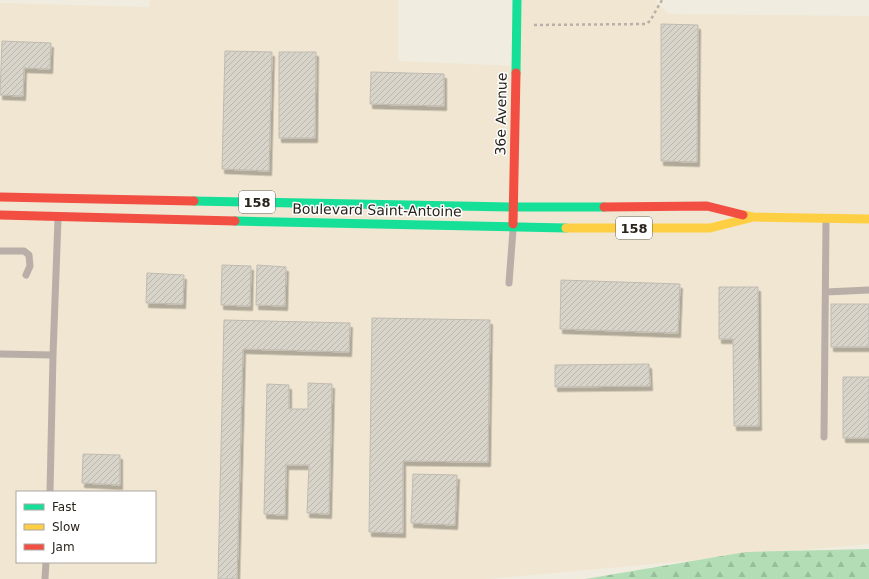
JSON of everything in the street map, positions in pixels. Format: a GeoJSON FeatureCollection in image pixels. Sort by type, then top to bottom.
{"type":"FeatureCollection","features":[{"type":"Feature","properties":{"kind":"main road","name":"36e Avenue"},"geometry":{"type":"LineString","coordinates":[[513,228],[517,0]]}},
{"type":"Feature","properties":{"kind":"main road","name":"Boulevard Saint-Antoine"},"geometry":{"type":"LineString","coordinates":[[0,197],[514,207],[707,206],[753,217],[869,219]]}},
{"type":"Feature","properties":{"kind":"main road","name":"Boulevard Saint-Antoine"},"geometry":{"type":"LineString","coordinates":[[0,216],[513,228],[710,228],[753,217]]}},
{"type":"Feature","properties":{"kind":"lane"},"geometry":{"type":"LineString","coordinates":[[50,491],[58,217]]}},
{"type":"Feature","properties":{"kind":"lane"},"geometry":{"type":"LineString","coordinates":[[824,437],[826,218]]}},
{"type":"Feature","properties":{"kind":"lane"},"geometry":{"type":"LineString","coordinates":[[510,283],[513,228]]}},
{"type":"Feature","properties":{"kind":"lane"},"geometry":{"type":"LineString","coordinates":[[0,251],[24,252],[28,255],[30,266],[26,275]]}},
{"type":"Feature","properties":{"kind":"lane"},"geometry":{"type":"LineString","coordinates":[[826,292],[869,290]]}},
{"type":"Feature","properties":{"kind":"lane"},"geometry":{"type":"LineString","coordinates":[[0,354],[53,355]]}},
{"type":"Feature","properties":{"kind":"lane"},"geometry":{"type":"LineString","coordinates":[[45,579],[46,563]]}},
{"type":"Feature","properties":{"kind":"path"},"geometry":{"type":"LineString","coordinates":[[517,25],[646,24],[650,21],[662,0]]}},
{"type":"Feature","properties":{"kind":"shaded area"},"geometry":{"type":"Polygon","coordinates":[[[150,0],[398,0],[398,61],[517,66],[517,0],[655,0],[669,14],[869,16],[869,544],[489,579],[0,579],[0,3],[149,7],[150,0]]]}},
{"type":"Feature","properties":{"kind":"green space"},"geometry":{"type":"Polygon","coordinates":[[[869,549],[869,579],[585,579],[746,552],[869,549]]]}},
{"type":"Feature","properties":{"kind":"building"},"geometry":{"type":"Polygon","coordinates":[[[661,24],[698,25],[697,162],[661,161],[661,24]]]}},
{"type":"Feature","properties":{"kind":"building"},"geometry":{"type":"Polygon","coordinates":[[[2,41],[51,43],[50,69],[24,68],[23,96],[0,95],[2,41]]]}},
{"type":"Feature","properties":{"kind":"building"},"geometry":{"type":"Polygon","coordinates":[[[225,51],[272,52],[269,171],[222,169],[225,51]]]}},
{"type":"Feature","properties":{"kind":"building"},"geometry":{"type":"Polygon","coordinates":[[[279,52],[316,52],[315,138],[279,138],[279,52]]]}},
{"type":"Feature","properties":{"kind":"building"},"geometry":{"type":"Polygon","coordinates":[[[371,72],[444,74],[444,106],[370,104],[371,72]]]}},
{"type":"Feature","properties":{"kind":"building"},"geometry":{"type":"Polygon","coordinates":[[[222,265],[251,266],[250,306],[221,305],[222,265]]]}},
{"type":"Feature","properties":{"kind":"building"},"geometry":{"type":"Polygon","coordinates":[[[257,265],[286,267],[285,306],[256,305],[257,265]]]}},
{"type":"Feature","properties":{"kind":"building"},"geometry":{"type":"Polygon","coordinates":[[[147,273],[184,275],[183,304],[146,303],[147,273]]]}},
{"type":"Feature","properties":{"kind":"building"},"geometry":{"type":"Polygon","coordinates":[[[561,280],[680,284],[678,333],[560,329],[561,280]]]}},
{"type":"Feature","properties":{"kind":"building"},"geometry":{"type":"Polygon","coordinates":[[[719,287],[758,287],[759,426],[734,426],[733,339],[719,339],[719,287]]]}},
{"type":"Feature","properties":{"kind":"building"},"geometry":{"type":"Polygon","coordinates":[[[831,304],[869,304],[869,347],[831,347],[831,304]]]}},
{"type":"Feature","properties":{"kind":"building"},"geometry":{"type":"Polygon","coordinates":[[[372,318],[490,320],[488,462],[403,461],[403,533],[369,532],[372,318]]]}},
{"type":"Feature","properties":{"kind":"building"},"geometry":{"type":"Polygon","coordinates":[[[224,320],[350,323],[349,352],[243,349],[237,579],[218,579],[224,320]]]}},
{"type":"Feature","properties":{"kind":"building"},"geometry":{"type":"Polygon","coordinates":[[[649,364],[650,386],[555,387],[555,365],[649,364]]]}},
{"type":"Feature","properties":{"kind":"building"},"geometry":{"type":"Polygon","coordinates":[[[843,377],[869,377],[869,438],[843,438],[843,377]]]}},
{"type":"Feature","properties":{"kind":"building"},"geometry":{"type":"Polygon","coordinates":[[[308,383],[332,384],[329,514],[307,513],[309,465],[286,465],[285,515],[264,514],[267,384],[289,385],[289,409],[308,409],[308,383]]]}},
{"type":"Feature","properties":{"kind":"building"},"geometry":{"type":"Polygon","coordinates":[[[83,454],[120,455],[120,485],[82,483],[83,454]]]}},
{"type":"Feature","properties":{"kind":"building"},"geometry":{"type":"Polygon","coordinates":[[[413,474],[457,475],[455,525],[411,523],[413,474]]]}},
{"type":"Feature","properties":{"kind":"traffic: fast"},"geometry":{"type":"LineString","coordinates":[[516,73],[517,0]]}},
{"type":"Feature","properties":{"kind":"traffic: fast"},"geometry":{"type":"LineString","coordinates":[[194,201],[514,207],[604,207]]}},
{"type":"Feature","properties":{"kind":"traffic: fast"},"geometry":{"type":"LineString","coordinates":[[235,221],[566,228]]}},
{"type":"Feature","properties":{"kind":"traffic: slow"},"geometry":{"type":"LineString","coordinates":[[743,215],[753,217],[869,219]]}},
{"type":"Feature","properties":{"kind":"traffic: slow"},"geometry":{"type":"LineString","coordinates":[[566,228],[710,228],[750,218]]}},
{"type":"Feature","properties":{"kind":"traffic: jam"},"geometry":{"type":"LineString","coordinates":[[513,224],[516,73]]}},
{"type":"Feature","properties":{"kind":"traffic: jam"},"geometry":{"type":"LineString","coordinates":[[0,197],[194,201]]}},
{"type":"Feature","properties":{"kind":"traffic: jam"},"geometry":{"type":"LineString","coordinates":[[604,207],[707,206],[743,215]]}},
{"type":"Feature","properties":{"kind":"traffic: jam"},"geometry":{"type":"LineString","coordinates":[[0,215],[235,221]]}}]}
